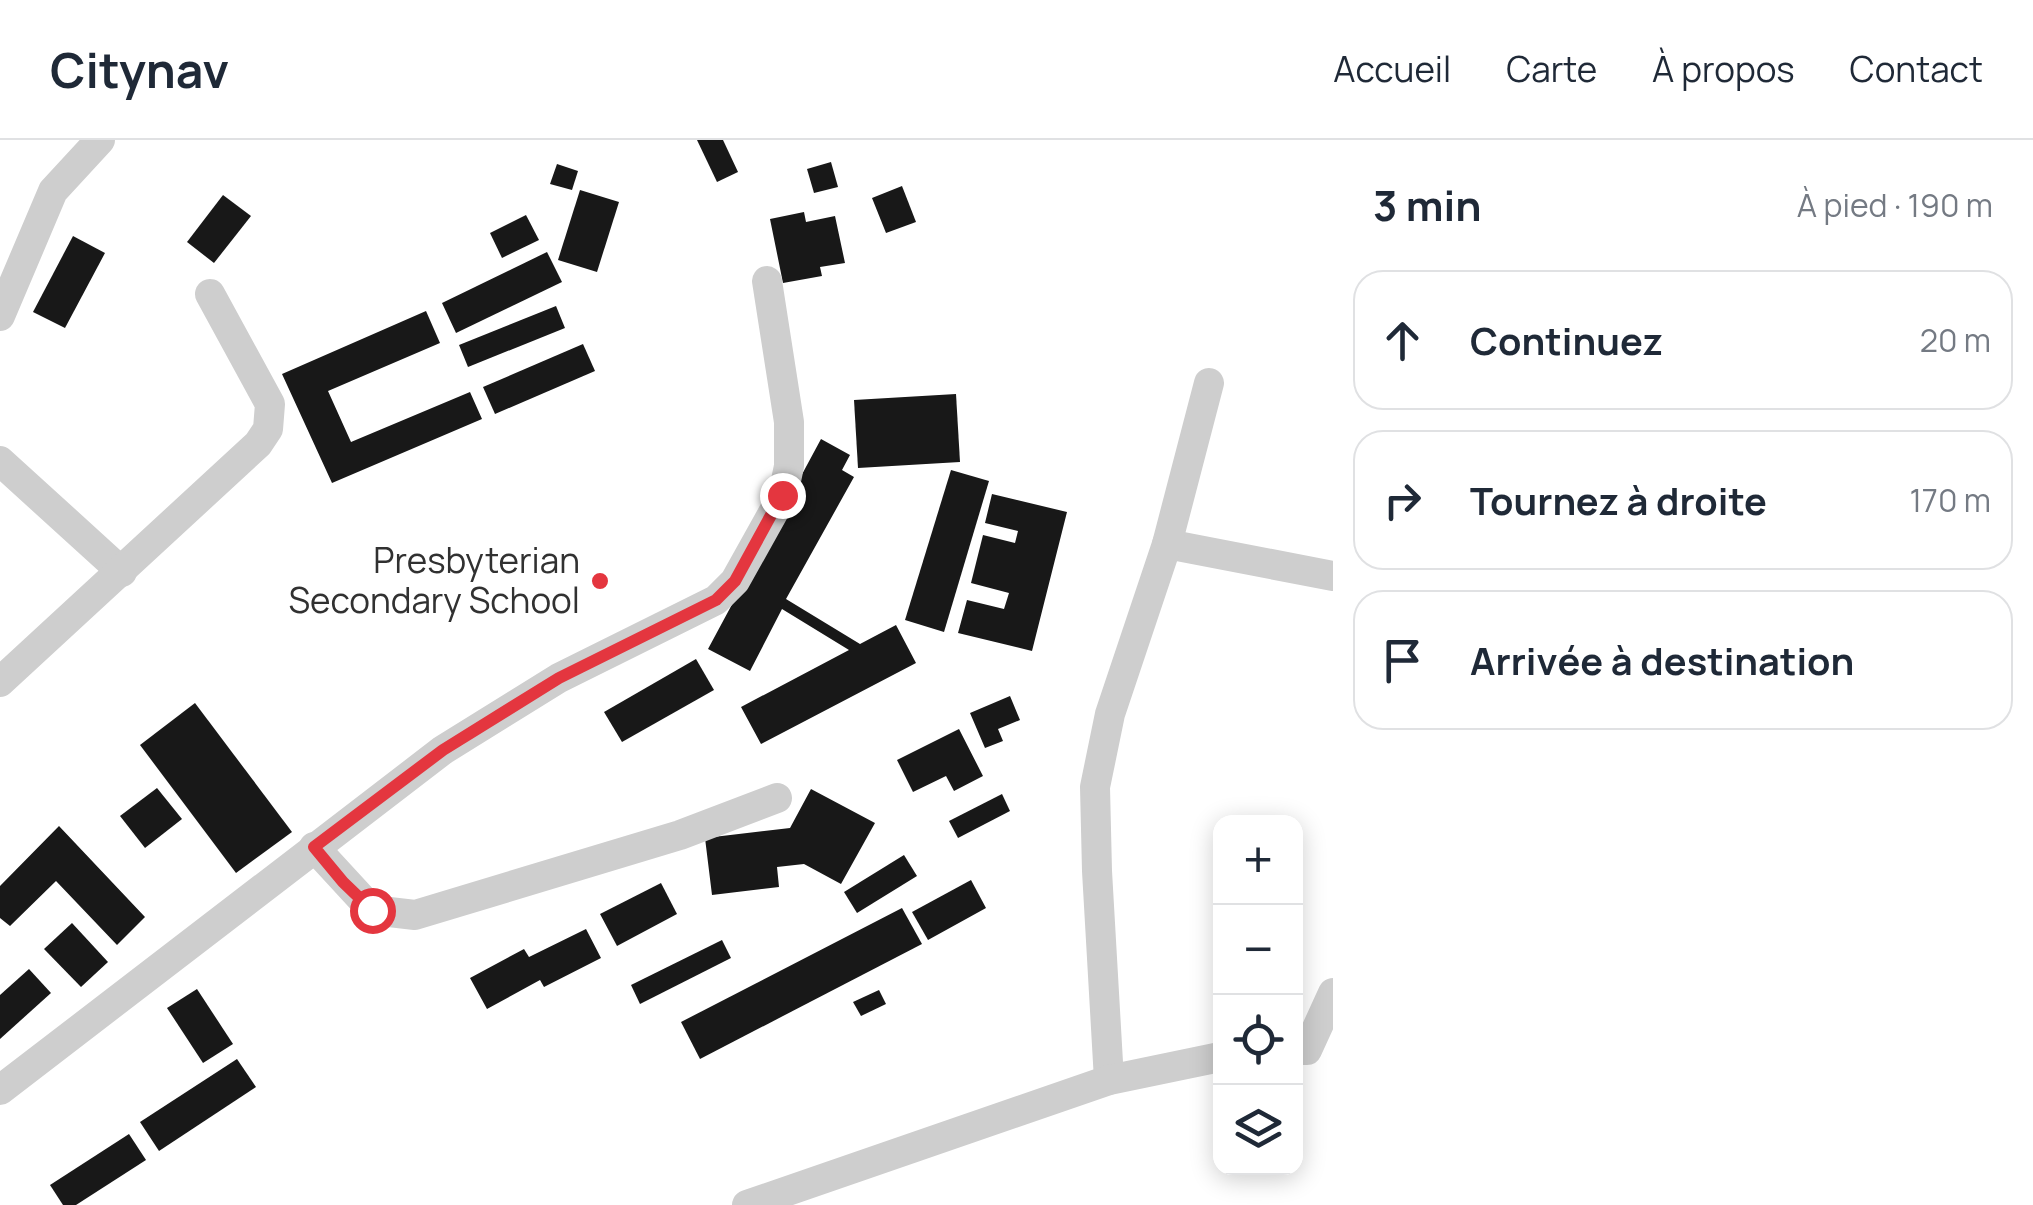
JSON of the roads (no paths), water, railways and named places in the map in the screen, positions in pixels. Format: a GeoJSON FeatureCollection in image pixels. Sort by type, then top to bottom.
{"type":"FeatureCollection","features":[{"type":"Feature","properties":{"kind":"street"},"geometry":{"type":"LineString","coordinates":[[0,316],[53,191],[100,140]]}},
{"type":"Feature","properties":{"kind":"street"},"geometry":{"type":"LineString","coordinates":[[0,1090],[443,750],[559,678],[716,600],[735,581],[782,495],[790,466],[789,422],[767,280]]}},
{"type":"Feature","properties":{"kind":"street"},"geometry":{"type":"LineString","coordinates":[[0,682],[258,444],[268,429],[270,404],[210,294]]}},
{"type":"Feature","properties":{"kind":"street"},"geometry":{"type":"LineString","coordinates":[[1109,1080],[1096,871],[1095,787],[1110,714],[1166,544],[1209,383]]}},
{"type":"Feature","properties":{"kind":"street"},"geometry":{"type":"LineString","coordinates":[[0,461],[122,572]]}},
{"type":"Feature","properties":{"kind":"street"},"geometry":{"type":"LineString","coordinates":[[1166,544],[1333,576]]}},
{"type":"Feature","properties":{"kind":"street"},"geometry":{"type":"LineString","coordinates":[[314,847],[372,910],[415,915],[680,835],[777,798]]}},
{"type":"Feature","properties":{"kind":"street"},"geometry":{"type":"LineString","coordinates":[[1312,1054],[1333,993]]}},
{"type":"Feature","properties":{"kind":"street"},"geometry":{"type":"LineString","coordinates":[[747,1205],[1109,1080],[1213,1059]]}},
{"type":"Feature","properties":{"kind":"place","name":"Presbyterian Secondary School"},"geometry":{"type":"Point","coordinates":[600,581]}}]}
